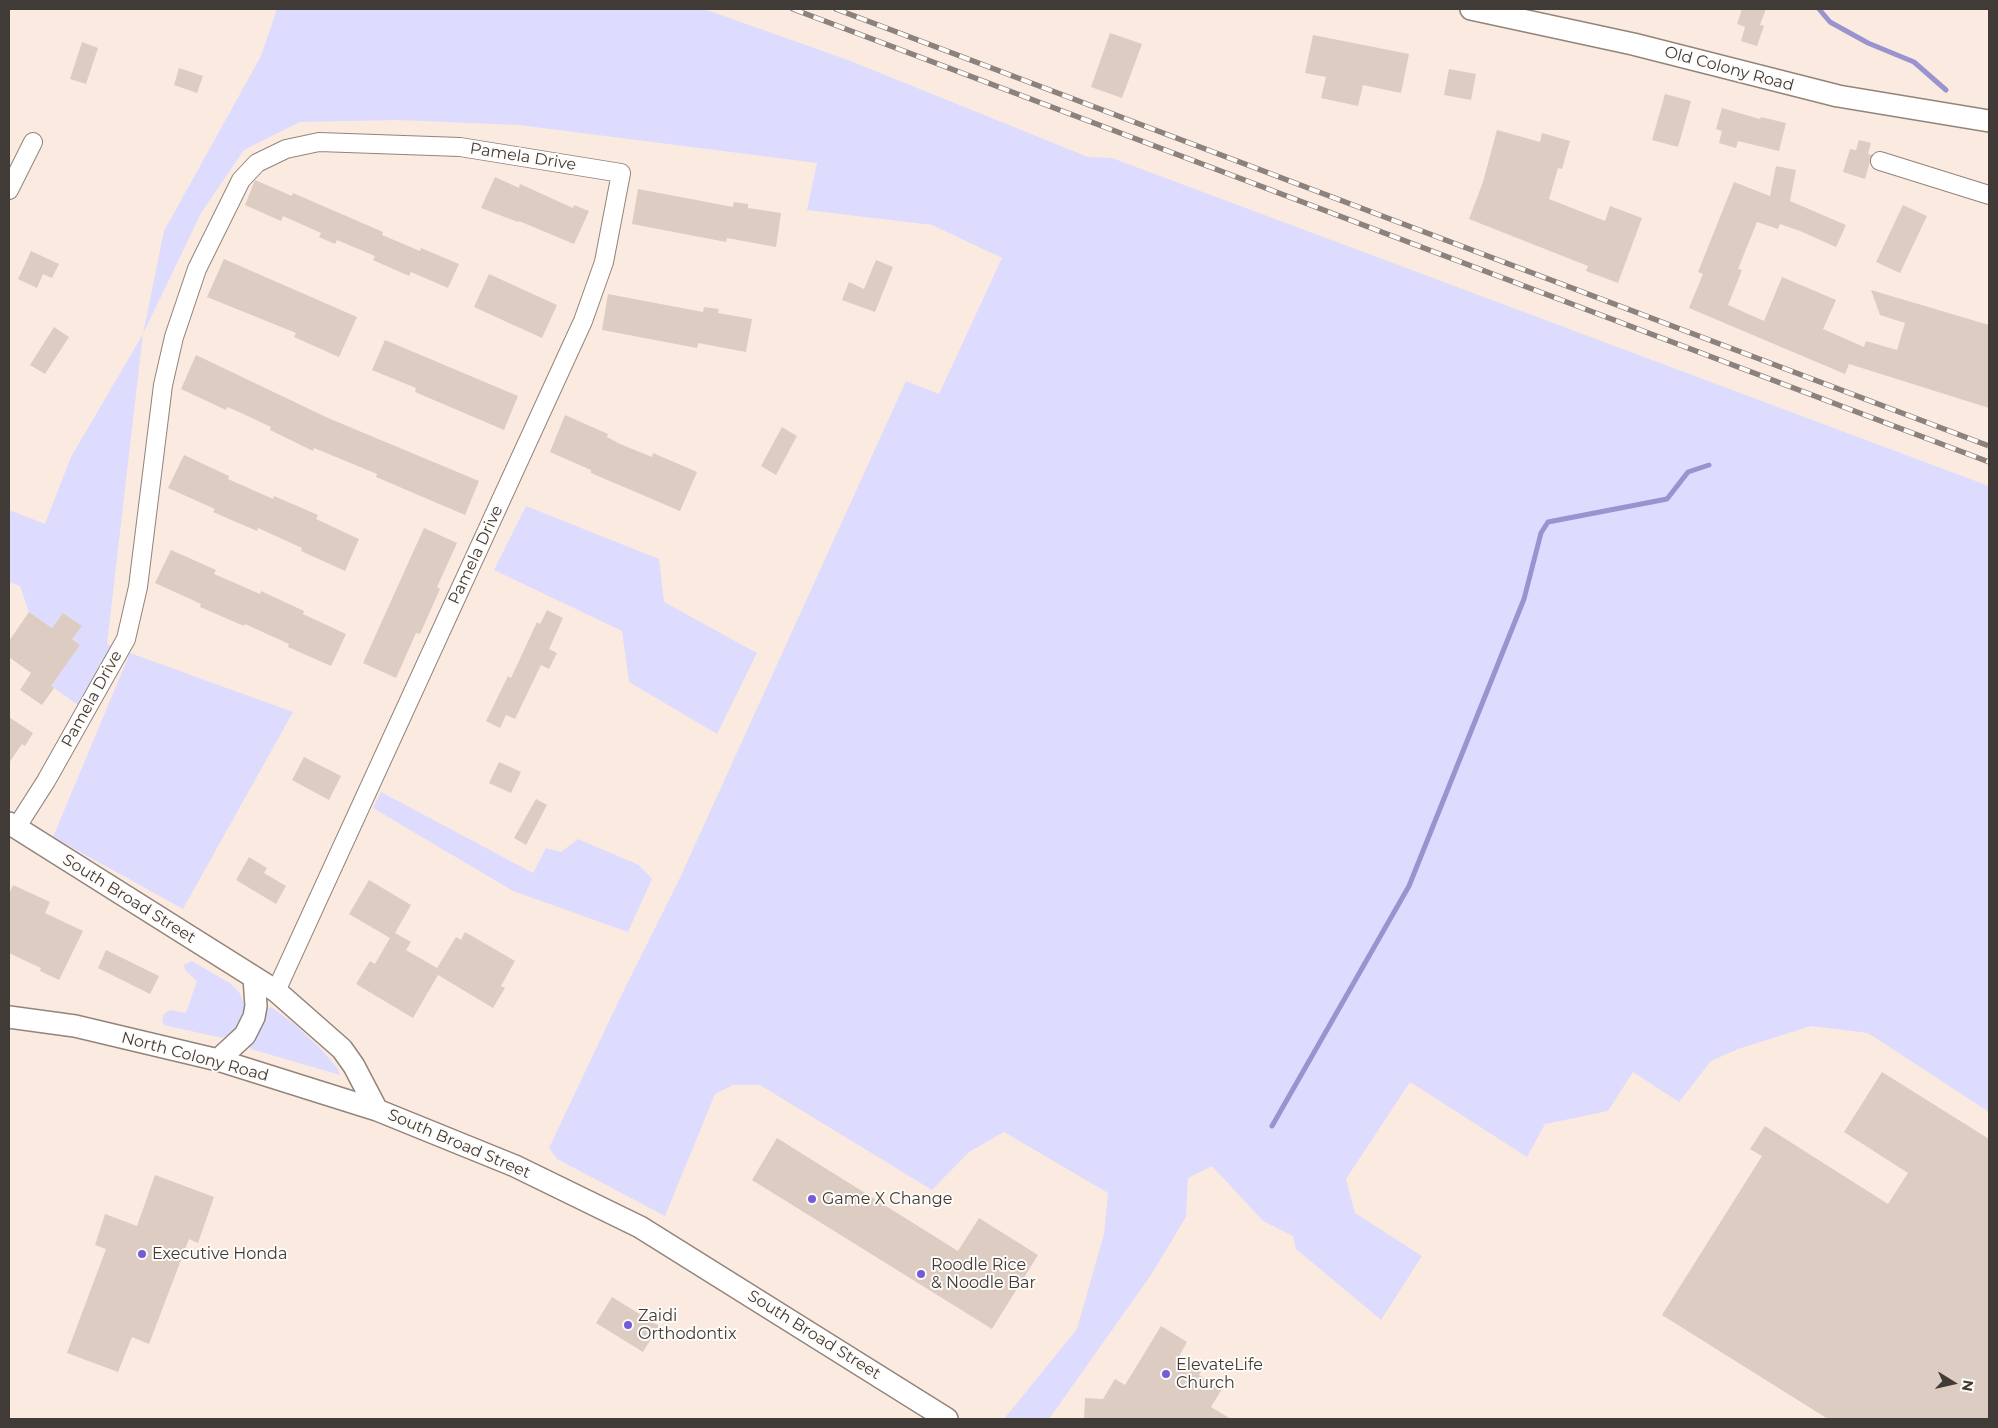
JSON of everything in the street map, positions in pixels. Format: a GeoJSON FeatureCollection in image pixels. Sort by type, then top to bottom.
{"type":"FeatureCollection","features":[{"type":"Feature","properties":{"kind":"main road","name":"Old Colony Road"},"geometry":{"type":"LineString","coordinates":[[1471,9],[1633,44],[1838,96],[1989,121]]}},
{"type":"Feature","properties":{"kind":"main road","name":"South Broad Street"},"geometry":{"type":"LineString","coordinates":[[13,825],[276,991],[342,1048],[354,1066],[377,1110],[515,1166],[640,1227],[947,1419]]}},
{"type":"Feature","properties":{"kind":"main road"},"geometry":{"type":"LineString","coordinates":[[218,1060],[245,1035],[254,1017],[256,990],[254,977]]}},
{"type":"Feature","properties":{"kind":"main road","name":"North Colony Road"},"geometry":{"type":"LineString","coordinates":[[9,1017],[75,1026],[218,1060],[377,1110]]}},
{"type":"Feature","properties":{"kind":"street"},"geometry":{"type":"LineString","coordinates":[[9,190],[33,142]]}},
{"type":"Feature","properties":{"kind":"street","name":"Pamela Drive"},"geometry":{"type":"LineString","coordinates":[[13,825],[46,780],[126,639],[138,587],[163,385],[174,337],[197,269],[240,180],[257,163],[286,149],[319,142],[460,147],[621,173],[604,262],[583,320],[276,991]]}},
{"type":"Feature","properties":{"kind":"street"},"geometry":{"type":"LineString","coordinates":[[1880,161],[1989,194]]}},
{"type":"Feature","properties":{"kind":"shaded area"},"geometry":{"type":"Polygon","coordinates":[[[277,9],[704,9],[848,60],[1088,157],[1112,158],[1989,486],[1989,1112],[1868,1033],[1811,1026],[1738,1049],[1711,1061],[1679,1102],[1633,1072],[1608,1111],[1545,1124],[1527,1157],[1410,1082],[1346,1179],[1355,1213],[1422,1256],[1381,1320],[1296,1249],[1293,1236],[1263,1221],[1212,1166],[1188,1178],[1186,1217],[1151,1275],[1049,1419],[1004,1419],[1077,1329],[1104,1234],[1108,1193],[1004,1132],[969,1152],[932,1190],[760,1085],[733,1085],[715,1094],[665,1216],[557,1159],[549,1148],[621,996],[678,882],[906,381],[939,394],[1002,258],[932,225],[807,210],[817,163],[519,125],[398,120],[300,122],[244,150],[201,213],[143,334],[164,231],[261,56],[277,9]]]}},
{"type":"Feature","properties":{"kind":"shaded area"},"geometry":{"type":"Polygon","coordinates":[[[143,334],[107,644],[113,647],[78,705],[51,686],[79,645],[72,639],[81,626],[63,613],[52,628],[29,612],[20,586],[9,582],[9,510],[45,524],[71,457],[143,334]]]}},
{"type":"Feature","properties":{"kind":"shaded area"},"geometry":{"type":"Polygon","coordinates":[[[526,506],[659,559],[664,602],[757,653],[717,734],[629,682],[622,631],[494,570],[526,506]]]}},
{"type":"Feature","properties":{"kind":"shaded area"},"geometry":{"type":"Polygon","coordinates":[[[130,653],[293,712],[183,909],[53,837],[130,653]]]}},
{"type":"Feature","properties":{"kind":"shaded area"},"geometry":{"type":"Polygon","coordinates":[[[381,792],[533,873],[546,848],[561,852],[578,839],[639,865],[652,879],[628,932],[513,891],[373,808],[381,792]]]}},
{"type":"Feature","properties":{"kind":"shaded area"},"geometry":{"type":"Polygon","coordinates":[[[192,961],[231,984],[239,992],[243,1001],[245,1009],[243,1019],[232,1033],[222,1038],[164,1025],[162,1019],[164,1014],[170,1010],[186,1013],[197,981],[185,970],[184,965],[192,961]]]}},
{"type":"Feature","properties":{"kind":"shaded area"},"geometry":{"type":"Polygon","coordinates":[[[271,1007],[293,1023],[320,1048],[338,1069],[340,1075],[251,1049],[249,1046],[262,1025],[267,1010],[271,1007]]]}},
{"type":"Feature","properties":{"kind":"building"},"geometry":{"type":"Polygon","coordinates":[[[1742,9],[1766,9],[1760,25],[1764,26],[1757,46],[1741,41],[1745,27],[1737,24],[1742,9]]]}},
{"type":"Feature","properties":{"kind":"building"},"geometry":{"type":"Polygon","coordinates":[[[1110,33],[1142,44],[1122,98],[1091,87],[1110,33]]]}},
{"type":"Feature","properties":{"kind":"building"},"geometry":{"type":"Polygon","coordinates":[[[1313,35],[1409,54],[1401,93],[1363,85],[1358,106],[1321,98],[1326,77],[1305,73],[1313,35]]]}},
{"type":"Feature","properties":{"kind":"building"},"geometry":{"type":"Polygon","coordinates":[[[82,42],[98,48],[86,84],[70,79],[82,42]]]}},
{"type":"Feature","properties":{"kind":"building"},"geometry":{"type":"Polygon","coordinates":[[[179,68],[203,76],[197,93],[174,85],[179,68]]]}},
{"type":"Feature","properties":{"kind":"building"},"geometry":{"type":"Polygon","coordinates":[[[1449,69],[1476,74],[1471,100],[1444,95],[1449,69]]]}},
{"type":"Feature","properties":{"kind":"building"},"geometry":{"type":"Polygon","coordinates":[[[1665,94],[1691,101],[1678,147],[1652,140],[1665,94]]]}},
{"type":"Feature","properties":{"kind":"building"},"geometry":{"type":"Polygon","coordinates":[[[1722,108],[1760,119],[1761,117],[1786,123],[1779,151],[1738,141],[1736,148],[1719,143],[1722,131],[1716,129],[1722,108]]]}},
{"type":"Feature","properties":{"kind":"building"},"geometry":{"type":"Polygon","coordinates":[[[1497,130],[1540,142],[1542,133],[1570,141],[1562,169],[1558,168],[1549,199],[1605,221],[1610,206],[1642,218],[1618,283],[1586,271],[1588,266],[1469,219],[1483,182],[1497,130]]]}},
{"type":"Feature","properties":{"kind":"building"},"geometry":{"type":"Polygon","coordinates":[[[1859,140],[1871,143],[1868,154],[1872,155],[1865,179],[1843,172],[1850,149],[1856,150],[1859,140]]]}},
{"type":"Feature","properties":{"kind":"building"},"geometry":{"type":"Polygon","coordinates":[[[1776,166],[1796,170],[1790,201],[1846,225],[1836,247],[1780,224],[1778,229],[1757,222],[1738,269],[1742,270],[1728,305],[1764,321],[1782,277],[1836,300],[1823,329],[1864,347],[1866,341],[1897,350],[1905,323],[1880,315],[1871,290],[1989,325],[1989,408],[1849,364],[1845,374],[1689,308],[1703,274],[1698,272],[1734,182],[1770,196],[1776,166]]]}},
{"type":"Feature","properties":{"kind":"building"},"geometry":{"type":"Polygon","coordinates":[[[495,177],[519,188],[520,184],[573,208],[574,205],[589,211],[574,244],[519,221],[481,208],[495,177]]]}},
{"type":"Feature","properties":{"kind":"building"},"geometry":{"type":"Polygon","coordinates":[[[255,180],[292,196],[293,193],[383,232],[382,235],[420,251],[421,248],[459,264],[448,288],[411,272],[409,276],[373,260],[375,256],[337,240],[335,244],[319,237],[321,233],[283,216],[281,221],[245,205],[255,180]]]}},
{"type":"Feature","properties":{"kind":"building"},"geometry":{"type":"Polygon","coordinates":[[[638,189],[733,207],[734,202],[748,204],[748,208],[781,213],[776,247],[727,238],[726,242],[632,224],[638,189]]]}},
{"type":"Feature","properties":{"kind":"building"},"geometry":{"type":"Polygon","coordinates":[[[1903,205],[1927,216],[1900,273],[1876,262],[1903,205]]]}},
{"type":"Feature","properties":{"kind":"building"},"geometry":{"type":"Polygon","coordinates":[[[31,251],[59,264],[52,278],[43,274],[37,288],[18,279],[31,251]]]}},
{"type":"Feature","properties":{"kind":"building"},"geometry":{"type":"Polygon","coordinates":[[[224,259],[357,317],[339,357],[294,337],[296,333],[207,297],[224,259]]]}},
{"type":"Feature","properties":{"kind":"building"},"geometry":{"type":"Polygon","coordinates":[[[876,260],[893,267],[875,312],[842,300],[849,282],[864,289],[876,260]]]}},
{"type":"Feature","properties":{"kind":"building"},"geometry":{"type":"Polygon","coordinates":[[[489,274],[557,305],[542,338],[474,307],[489,274]]]}},
{"type":"Feature","properties":{"kind":"building"},"geometry":{"type":"Polygon","coordinates":[[[608,294],[703,312],[704,307],[719,309],[718,313],[752,319],[746,352],[698,343],[697,348],[602,330],[608,294]]]}},
{"type":"Feature","properties":{"kind":"building"},"geometry":{"type":"Polygon","coordinates":[[[54,327],[69,337],[45,374],[30,365],[54,327]]]}},
{"type":"Feature","properties":{"kind":"building"},"geometry":{"type":"Polygon","coordinates":[[[385,340],[518,396],[504,430],[415,392],[416,388],[372,370],[385,340]]]}},
{"type":"Feature","properties":{"kind":"building"},"geometry":{"type":"Polygon","coordinates":[[[196,355],[328,418],[479,481],[465,515],[376,477],[377,474],[314,448],[313,451],[270,430],[271,427],[227,407],[226,410],[181,389],[196,355]]]}},
{"type":"Feature","properties":{"kind":"building"},"geometry":{"type":"Polygon","coordinates":[[[565,415],[608,434],[607,437],[620,444],[652,457],[653,453],[697,472],[680,511],[591,473],[591,470],[550,452],[565,415]]]}},
{"type":"Feature","properties":{"kind":"building"},"geometry":{"type":"Polygon","coordinates":[[[782,427],[797,436],[776,475],[761,466],[782,427]]]}},
{"type":"Feature","properties":{"kind":"building"},"geometry":{"type":"Polygon","coordinates":[[[184,455],[229,476],[228,479],[273,499],[274,496],[318,515],[316,519],[359,539],[345,571],[301,551],[302,548],[258,528],[257,531],[213,512],[215,509],[168,488],[184,455]]]}},
{"type":"Feature","properties":{"kind":"building"},"geometry":{"type":"Polygon","coordinates":[[[424,528],[457,543],[437,587],[440,589],[420,634],[416,633],[396,678],[363,663],[424,528]]]}},
{"type":"Feature","properties":{"kind":"building"},"geometry":{"type":"Polygon","coordinates":[[[171,550],[216,570],[214,574],[260,594],[261,591],[304,611],[303,614],[346,634],[331,666],[288,647],[289,644],[245,624],[244,626],[200,607],[201,604],[155,583],[171,550]]]}},
{"type":"Feature","properties":{"kind":"building"},"geometry":{"type":"Polygon","coordinates":[[[547,610],[563,618],[549,649],[557,653],[549,669],[541,665],[515,719],[506,715],[500,728],[486,721],[508,676],[511,678],[537,622],[540,624],[547,610]]]}},
{"type":"Feature","properties":{"kind":"building"},"geometry":{"type":"Polygon","coordinates":[[[29,612],[52,628],[63,613],[82,626],[72,639],[80,645],[51,686],[54,688],[42,705],[20,690],[31,673],[9,657],[9,641],[29,612]]]}},
{"type":"Feature","properties":{"kind":"building"},"geometry":{"type":"Polygon","coordinates":[[[9,717],[33,733],[25,746],[22,744],[9,763],[9,717]]]}},
{"type":"Feature","properties":{"kind":"building"},"geometry":{"type":"Polygon","coordinates":[[[304,757],[341,776],[329,800],[292,780],[304,757]]]}},
{"type":"Feature","properties":{"kind":"building"},"geometry":{"type":"Polygon","coordinates":[[[499,762],[521,772],[511,793],[489,783],[499,762]]]}},
{"type":"Feature","properties":{"kind":"building"},"geometry":{"type":"Polygon","coordinates":[[[536,799],[547,805],[526,845],[514,838],[536,799]]]}},
{"type":"Feature","properties":{"kind":"building"},"geometry":{"type":"Polygon","coordinates":[[[249,857],[267,868],[264,873],[286,886],[276,904],[236,880],[249,857]]]}},
{"type":"Feature","properties":{"kind":"building"},"geometry":{"type":"Polygon","coordinates":[[[369,880],[411,905],[395,933],[411,942],[406,950],[437,968],[456,937],[461,940],[465,932],[515,961],[501,986],[505,988],[493,1008],[438,975],[413,1018],[356,984],[370,961],[375,964],[390,938],[349,914],[369,880]]]}},
{"type":"Feature","properties":{"kind":"building"},"geometry":{"type":"Polygon","coordinates":[[[13,885],[50,902],[45,913],[83,931],[59,980],[40,971],[41,968],[9,953],[9,895],[13,885]]]}},
{"type":"Feature","properties":{"kind":"building"},"geometry":{"type":"Polygon","coordinates":[[[106,950],[159,976],[150,994],[98,968],[106,950]]]}},
{"type":"Feature","properties":{"kind":"building"},"geometry":{"type":"Polygon","coordinates":[[[1882,1072],[1989,1139],[1989,1419],[1828,1419],[1662,1315],[1762,1156],[1750,1149],[1765,1126],[1888,1204],[1908,1173],[1844,1132],[1882,1072]]]}},
{"type":"Feature","properties":{"kind":"building"},"geometry":{"type":"Polygon","coordinates":[[[777,1138],[958,1251],[979,1218],[1038,1255],[992,1329],[752,1180],[777,1138]]]}},
{"type":"Feature","properties":{"kind":"building"},"geometry":{"type":"Polygon","coordinates":[[[155,1175],[214,1197],[198,1243],[189,1239],[149,1344],[132,1337],[118,1372],[67,1353],[106,1249],[95,1245],[105,1214],[137,1226],[155,1175]]]}},
{"type":"Feature","properties":{"kind":"building","name":"Zaidi Orthodontix"},"geometry":{"type":"Polygon","coordinates":[[[612,1297],[659,1326],[643,1352],[596,1323],[612,1297]]]}},
{"type":"Feature","properties":{"kind":"building","name":"ElevateLife Church"},"geometry":{"type":"Polygon","coordinates":[[[1161,1326],[1187,1342],[1178,1358],[1201,1372],[1199,1375],[1222,1389],[1211,1407],[1231,1419],[1084,1419],[1085,1398],[1103,1399],[1115,1379],[1125,1385],[1161,1326]]]}},
{"type":"Feature","properties":{"kind":"waterway"},"geometry":{"type":"LineString","coordinates":[[1819,9],[1830,22],[1868,43],[1914,62],[1946,90]]}},
{"type":"Feature","properties":{"kind":"waterway"},"geometry":{"type":"LineString","coordinates":[[1272,1126],[1409,886],[1524,599],[1541,533],[1548,522],[1667,499],[1688,472],[1709,465]]}},
{"type":"Feature","properties":{"kind":"railway"},"geometry":{"type":"LineString","coordinates":[[793,9],[1989,462]]}},
{"type":"Feature","properties":{"kind":"railway"},"geometry":{"type":"LineString","coordinates":[[836,9],[1989,446]]}},
{"type":"Feature","properties":{"kind":"place","name":"Game X Change"},"geometry":{"type":"Point","coordinates":[812,1199]}},
{"type":"Feature","properties":{"kind":"place","name":"Executive Honda"},"geometry":{"type":"Point","coordinates":[142,1254]}},
{"type":"Feature","properties":{"kind":"place","name":"Roodle Rice & Noodle Bar"},"geometry":{"type":"Point","coordinates":[921,1274]}},
{"type":"Feature","properties":{"kind":"place","name":"Zaidi Orthodontix"},"geometry":{"type":"Point","coordinates":[628,1325]}},
{"type":"Feature","properties":{"kind":"place","name":"ElevateLife Church"},"geometry":{"type":"Point","coordinates":[1166,1374]}}]}
